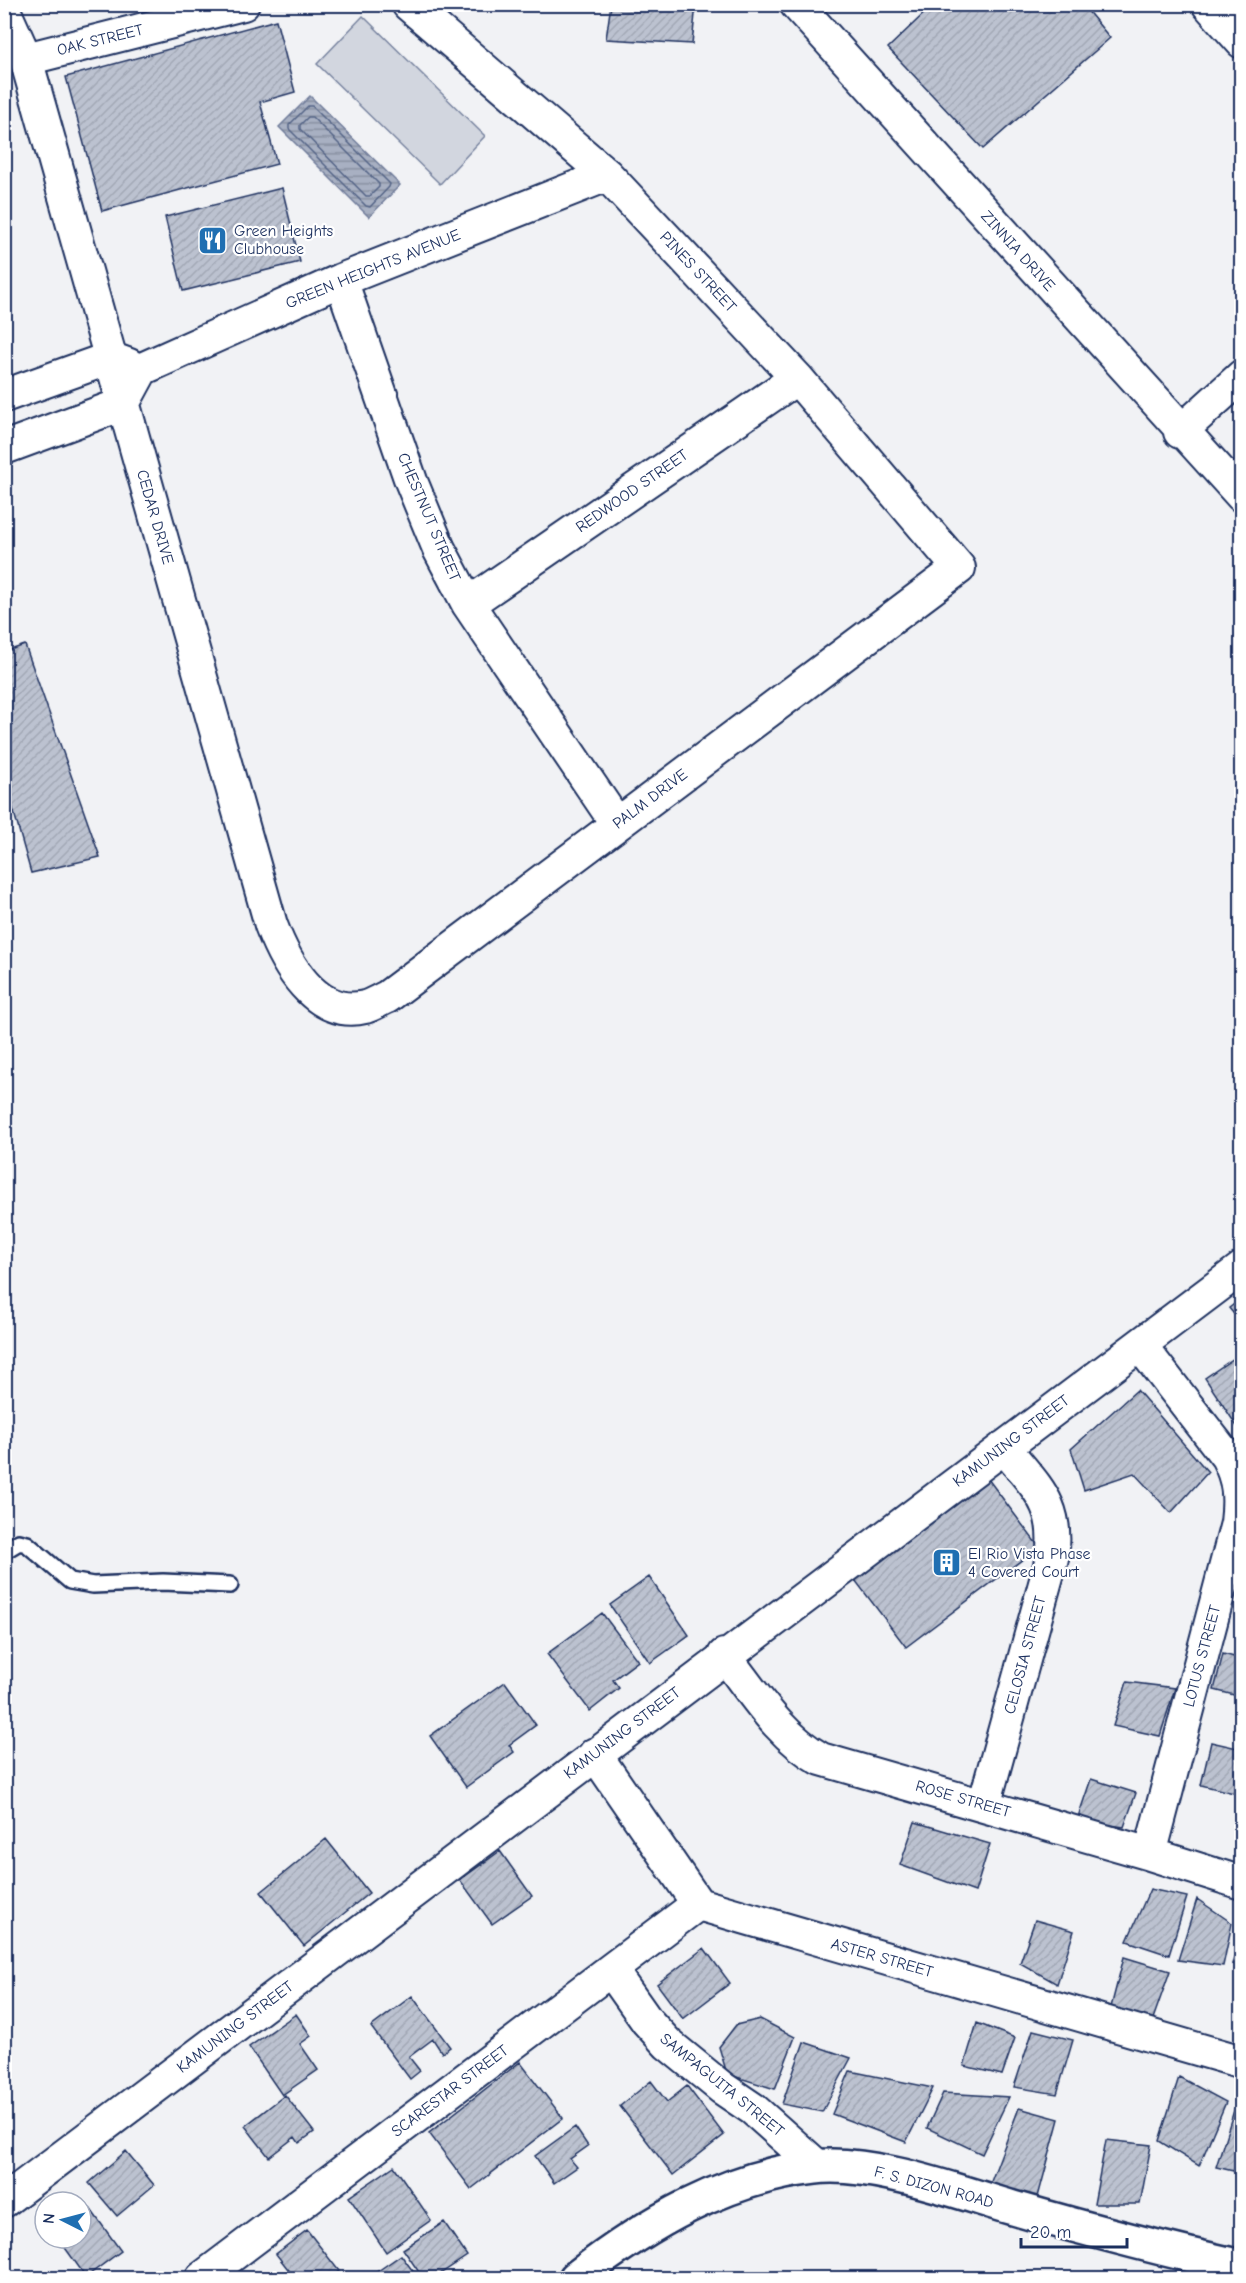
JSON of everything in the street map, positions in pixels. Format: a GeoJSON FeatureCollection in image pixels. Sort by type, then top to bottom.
{"type":"FeatureCollection","features":[{"type":"Feature","properties":{"kind":"main road","name":"F. S. DIZON ROAD"},"geometry":{"type":"LineString","coordinates":[[576,2278],[610,2252],[693,2202],[768,2174],[817,2166],[871,2170],[920,2181],[1136,2244],[1242,2267]]}},
{"type":"Feature","properties":{"kind":"street","name":"OAK STREET"},"geometry":{"type":"LineString","coordinates":[[26,59],[243,4]]}},
{"type":"Feature","properties":{"kind":"street","name":"PINES STREET"},"geometry":{"type":"LineString","coordinates":[[408,4],[607,175],[796,378],[959,568]]}},
{"type":"Feature","properties":{"kind":"street","name":"ZINNIA DRIVE"},"geometry":{"type":"LineString","coordinates":[[796,4],[1180,432],[1242,496]]}},
{"type":"Feature","properties":{"kind":"street"},"geometry":{"type":"LineString","coordinates":[[1218,8],[1242,42]]}},
{"type":"Feature","properties":{"kind":"street","name":"CEDAR DRIVE"},"geometry":{"type":"LineString","coordinates":[[4,10],[26,59],[271,925],[282,954],[304,986],[333,1006]]}},
{"type":"Feature","properties":{"kind":"street","name":"GREEN HEIGHTS AVENUE"},"geometry":{"type":"LineString","coordinates":[[142,369],[341,280],[607,175]]}},
{"type":"Feature","properties":{"kind":"street","name":"CHESTNUT STREET"},"geometry":{"type":"LineString","coordinates":[[341,280],[411,481],[439,549],[468,604],[616,824]]}},
{"type":"Feature","properties":{"kind":"street"},"geometry":{"type":"LineString","coordinates":[[4,396],[110,358],[142,369],[123,404],[4,448]]}},
{"type":"Feature","properties":{"kind":"street"},"geometry":{"type":"LineString","coordinates":[[1180,432],[1242,376]]}},
{"type":"Feature","properties":{"kind":"street","name":"REDWOOD STREET"},"geometry":{"type":"LineString","coordinates":[[468,604],[796,378]]}},
{"type":"Feature","properties":{"kind":"street","name":"PALM DRIVE"},"geometry":{"type":"LineString","coordinates":[[333,1006],[364,1007],[387,998],[959,568]]}},
{"type":"Feature","properties":{"kind":"street","name":"KAMUNING STREET"},"geometry":{"type":"LineString","coordinates":[[4,2200],[724,1655],[1242,1268]]}},
{"type":"Feature","properties":{"kind":"street","name":"LOTUS STREET"},"geometry":{"type":"LineString","coordinates":[[1140,1345],[1227,1457],[1237,1476],[1240,1498],[1237,1523],[1150,1854]]}},
{"type":"Feature","properties":{"kind":"street","name":"CELOSIA STREET"},"geometry":{"type":"LineString","coordinates":[[984,1805],[1052,1558],[1055,1535],[1053,1517],[1046,1501],[1004,1447]]}},
{"type":"Feature","properties":{"kind":"street","name":"ROSE STREET"},"geometry":{"type":"LineString","coordinates":[[724,1655],[786,1734],[803,1749],[821,1759],[984,1805],[1242,1883]]}},
{"type":"Feature","properties":{"kind":"street"},"geometry":{"type":"LineString","coordinates":[[595,1754],[698,1904]]}},
{"type":"Feature","properties":{"kind":"street","name":"SCARESTAR STREET"},"geometry":{"type":"LineString","coordinates":[[202,2278],[698,1904]]}},
{"type":"Feature","properties":{"kind":"street","name":"ASTER STREET"},"geometry":{"type":"LineString","coordinates":[[698,1904],[1242,2062]]}},
{"type":"Feature","properties":{"kind":"street","name":"SAMPAGUITA STREET"},"geometry":{"type":"LineString","coordinates":[[611,1970],[647,2022],[668,2044],[775,2127],[817,2166]]}},
{"type":"Feature","properties":{"kind":"lane"},"geometry":{"type":"LineString","coordinates":[[4,1551],[19,1542],[27,1544],[70,1581],[93,1585],[163,1582],[230,1585]]}},
{"type":"Feature","properties":{"kind":"shaded area"},"geometry":{"type":"Polygon","coordinates":[[[363,16],[485,136],[440,184],[317,64],[363,16]]]}},
{"type":"Feature","properties":{"kind":"water"},"geometry":{"type":"Polygon","coordinates":[[[310,96],[400,185],[369,217],[279,127],[310,96]]]}},
{"type":"Feature","properties":{"kind":"building"},"geometry":{"type":"Polygon","coordinates":[[[611,4],[696,4],[692,44],[606,39],[611,4]]]}},
{"type":"Feature","properties":{"kind":"building"},"geometry":{"type":"Polygon","coordinates":[[[934,4],[1082,4],[1110,38],[983,149],[888,48],[934,4]]]}},
{"type":"Feature","properties":{"kind":"building"},"geometry":{"type":"Polygon","coordinates":[[[276,20],[295,92],[260,102],[277,164],[102,211],[66,77],[276,20]]]}},
{"type":"Feature","properties":{"kind":"building"},"geometry":{"type":"Polygon","coordinates":[[[282,188],[300,262],[183,291],[165,217],[282,188]]]}},
{"type":"Feature","properties":{"kind":"building"},"geometry":{"type":"Polygon","coordinates":[[[25,645],[100,857],[31,873],[4,777],[4,652],[25,645]]]}},
{"type":"Feature","properties":{"kind":"building"},"geometry":{"type":"Polygon","coordinates":[[[1242,1298],[1242,1324],[1229,1308],[1242,1298]]]}},
{"type":"Feature","properties":{"kind":"building"},"geometry":{"type":"Polygon","coordinates":[[[1240,1354],[1242,1357],[1242,1434],[1205,1378],[1240,1354]]]}},
{"type":"Feature","properties":{"kind":"building"},"geometry":{"type":"Polygon","coordinates":[[[1137,1390],[1208,1472],[1171,1513],[1134,1473],[1084,1490],[1071,1449],[1137,1390]]]}},
{"type":"Feature","properties":{"kind":"building","name":"El Rio Vista Phase 4 Covered Court"},"geometry":{"type":"Polygon","coordinates":[[[988,1479],[1039,1547],[906,1647],[855,1580],[988,1479]]]}},
{"type":"Feature","properties":{"kind":"building"},"geometry":{"type":"Polygon","coordinates":[[[649,1577],[689,1635],[650,1663],[610,1605],[649,1577]]]}},
{"type":"Feature","properties":{"kind":"building"},"geometry":{"type":"Polygon","coordinates":[[[602,1613],[638,1661],[613,1680],[619,1688],[590,1711],[547,1654],[602,1613]]]}},
{"type":"Feature","properties":{"kind":"building"},"geometry":{"type":"Polygon","coordinates":[[[1223,1654],[1242,1659],[1242,1697],[1214,1690],[1223,1654]]]}},
{"type":"Feature","properties":{"kind":"building"},"geometry":{"type":"Polygon","coordinates":[[[505,1682],[536,1725],[509,1745],[514,1752],[466,1787],[430,1736],[505,1682]]]}},
{"type":"Feature","properties":{"kind":"building"},"geometry":{"type":"Polygon","coordinates":[[[1127,1682],[1175,1688],[1160,1736],[1113,1726],[1127,1682]]]}},
{"type":"Feature","properties":{"kind":"building"},"geometry":{"type":"Polygon","coordinates":[[[1211,1742],[1242,1749],[1242,1795],[1201,1785],[1211,1742]]]}},
{"type":"Feature","properties":{"kind":"building"},"geometry":{"type":"Polygon","coordinates":[[[1091,1779],[1136,1793],[1124,1827],[1077,1820],[1091,1779]]]}},
{"type":"Feature","properties":{"kind":"building"},"geometry":{"type":"Polygon","coordinates":[[[915,1822],[990,1844],[975,1892],[900,1865],[915,1822]]]}},
{"type":"Feature","properties":{"kind":"building"},"geometry":{"type":"Polygon","coordinates":[[[326,1839],[369,1893],[304,1946],[261,1892],[326,1839]]]}},
{"type":"Feature","properties":{"kind":"building"},"geometry":{"type":"Polygon","coordinates":[[[500,1851],[532,1896],[492,1924],[460,1880],[500,1851]]]}},
{"type":"Feature","properties":{"kind":"building"},"geometry":{"type":"Polygon","coordinates":[[[1150,1889],[1187,1897],[1169,1955],[1127,1941],[1150,1889]]]}},
{"type":"Feature","properties":{"kind":"building"},"geometry":{"type":"Polygon","coordinates":[[[1197,1899],[1232,1923],[1223,1966],[1178,1960],[1197,1899]]]}},
{"type":"Feature","properties":{"kind":"building"},"geometry":{"type":"Polygon","coordinates":[[[1035,1920],[1074,1931],[1057,1984],[1020,1963],[1035,1920]]]}},
{"type":"Feature","properties":{"kind":"building"},"geometry":{"type":"Polygon","coordinates":[[[1242,1937],[1242,1966],[1232,1964],[1242,1937]]]}},
{"type":"Feature","properties":{"kind":"building"},"geometry":{"type":"Polygon","coordinates":[[[704,1948],[730,1983],[683,2019],[657,1984],[704,1948]]]}},
{"type":"Feature","properties":{"kind":"building"},"geometry":{"type":"Polygon","coordinates":[[[1124,1957],[1170,1971],[1153,2019],[1110,2011],[1124,1957]]]}},
{"type":"Feature","properties":{"kind":"building"},"geometry":{"type":"Polygon","coordinates":[[[412,1996],[450,2047],[442,2053],[433,2039],[409,2057],[420,2071],[410,2079],[371,2027],[412,1996]]]}},
{"type":"Feature","properties":{"kind":"building"},"geometry":{"type":"Polygon","coordinates":[[[296,2014],[311,2036],[300,2044],[318,2070],[282,2095],[249,2047],[296,2014]]]}},
{"type":"Feature","properties":{"kind":"building"},"geometry":{"type":"Polygon","coordinates":[[[760,2019],[795,2037],[775,2089],[727,2074],[719,2047],[736,2025],[760,2019]]]}},
{"type":"Feature","properties":{"kind":"building"},"geometry":{"type":"Polygon","coordinates":[[[977,2023],[1015,2038],[1002,2075],[964,2066],[977,2023]]]}},
{"type":"Feature","properties":{"kind":"building"},"geometry":{"type":"Polygon","coordinates":[[[1033,2030],[1073,2040],[1057,2094],[1014,2087],[1033,2030]]]}},
{"type":"Feature","properties":{"kind":"building"},"geometry":{"type":"Polygon","coordinates":[[[804,2042],[851,2058],[822,2112],[782,2104],[804,2042]]]}},
{"type":"Feature","properties":{"kind":"building"},"geometry":{"type":"Polygon","coordinates":[[[520,2062],[563,2118],[471,2189],[429,2133],[520,2062]]]}},
{"type":"Feature","properties":{"kind":"building"},"geometry":{"type":"Polygon","coordinates":[[[850,2071],[933,2088],[906,2142],[832,2114],[850,2071]]]}},
{"type":"Feature","properties":{"kind":"building"},"geometry":{"type":"Polygon","coordinates":[[[1179,2077],[1226,2102],[1199,2166],[1159,2141],[1179,2077]]]}},
{"type":"Feature","properties":{"kind":"building"},"geometry":{"type":"Polygon","coordinates":[[[651,2081],[667,2102],[687,2086],[724,2135],[673,2175],[620,2106],[651,2081]]]}},
{"type":"Feature","properties":{"kind":"building"},"geometry":{"type":"Polygon","coordinates":[[[943,2093],[1009,2097],[982,2154],[927,2128],[943,2093]]]}},
{"type":"Feature","properties":{"kind":"building"},"geometry":{"type":"Polygon","coordinates":[[[285,2095],[314,2132],[299,2143],[295,2137],[269,2157],[245,2126],[285,2095]]]}},
{"type":"Feature","properties":{"kind":"building"},"geometry":{"type":"Polygon","coordinates":[[[1236,2104],[1242,2105],[1242,2173],[1216,2167],[1236,2104]]]}},
{"type":"Feature","properties":{"kind":"building"},"geometry":{"type":"Polygon","coordinates":[[[1019,2108],[1059,2119],[1038,2197],[987,2192],[1019,2108]]]}},
{"type":"Feature","properties":{"kind":"building"},"geometry":{"type":"Polygon","coordinates":[[[575,2127],[588,2146],[570,2159],[577,2167],[554,2183],[535,2156],[575,2127]]]}},
{"type":"Feature","properties":{"kind":"building"},"geometry":{"type":"Polygon","coordinates":[[[1106,2140],[1151,2145],[1140,2204],[1094,2204],[1106,2140]]]}},
{"type":"Feature","properties":{"kind":"building"},"geometry":{"type":"Polygon","coordinates":[[[126,2151],[154,2185],[117,2216],[89,2183],[126,2151]]]}},
{"type":"Feature","properties":{"kind":"building"},"geometry":{"type":"Polygon","coordinates":[[[394,2166],[431,2220],[386,2252],[349,2197],[394,2166]]]}},
{"type":"Feature","properties":{"kind":"building"},"geometry":{"type":"Polygon","coordinates":[[[93,2212],[121,2251],[86,2277],[67,2250],[93,2250],[93,2212]]]}},
{"type":"Feature","properties":{"kind":"building"},"geometry":{"type":"Polygon","coordinates":[[[444,2222],[467,2256],[434,2278],[423,2278],[403,2249],[444,2222]]]}},
{"type":"Feature","properties":{"kind":"building"},"geometry":{"type":"Polygon","coordinates":[[[307,2230],[339,2271],[329,2278],[295,2278],[276,2254],[307,2230]]]}},
{"type":"Feature","properties":{"kind":"building"},"geometry":{"type":"Polygon","coordinates":[[[401,2255],[418,2278],[368,2278],[401,2255]]]}},
{"type":"Feature","properties":{"kind":"place","name":"Green Heights Clubhouse"},"geometry":{"type":"Point","coordinates":[213,240]}},
{"type":"Feature","properties":{"kind":"place","name":"El Rio Vista Phase 4 Covered Court"},"geometry":{"type":"Point","coordinates":[947,1563]}}]}
